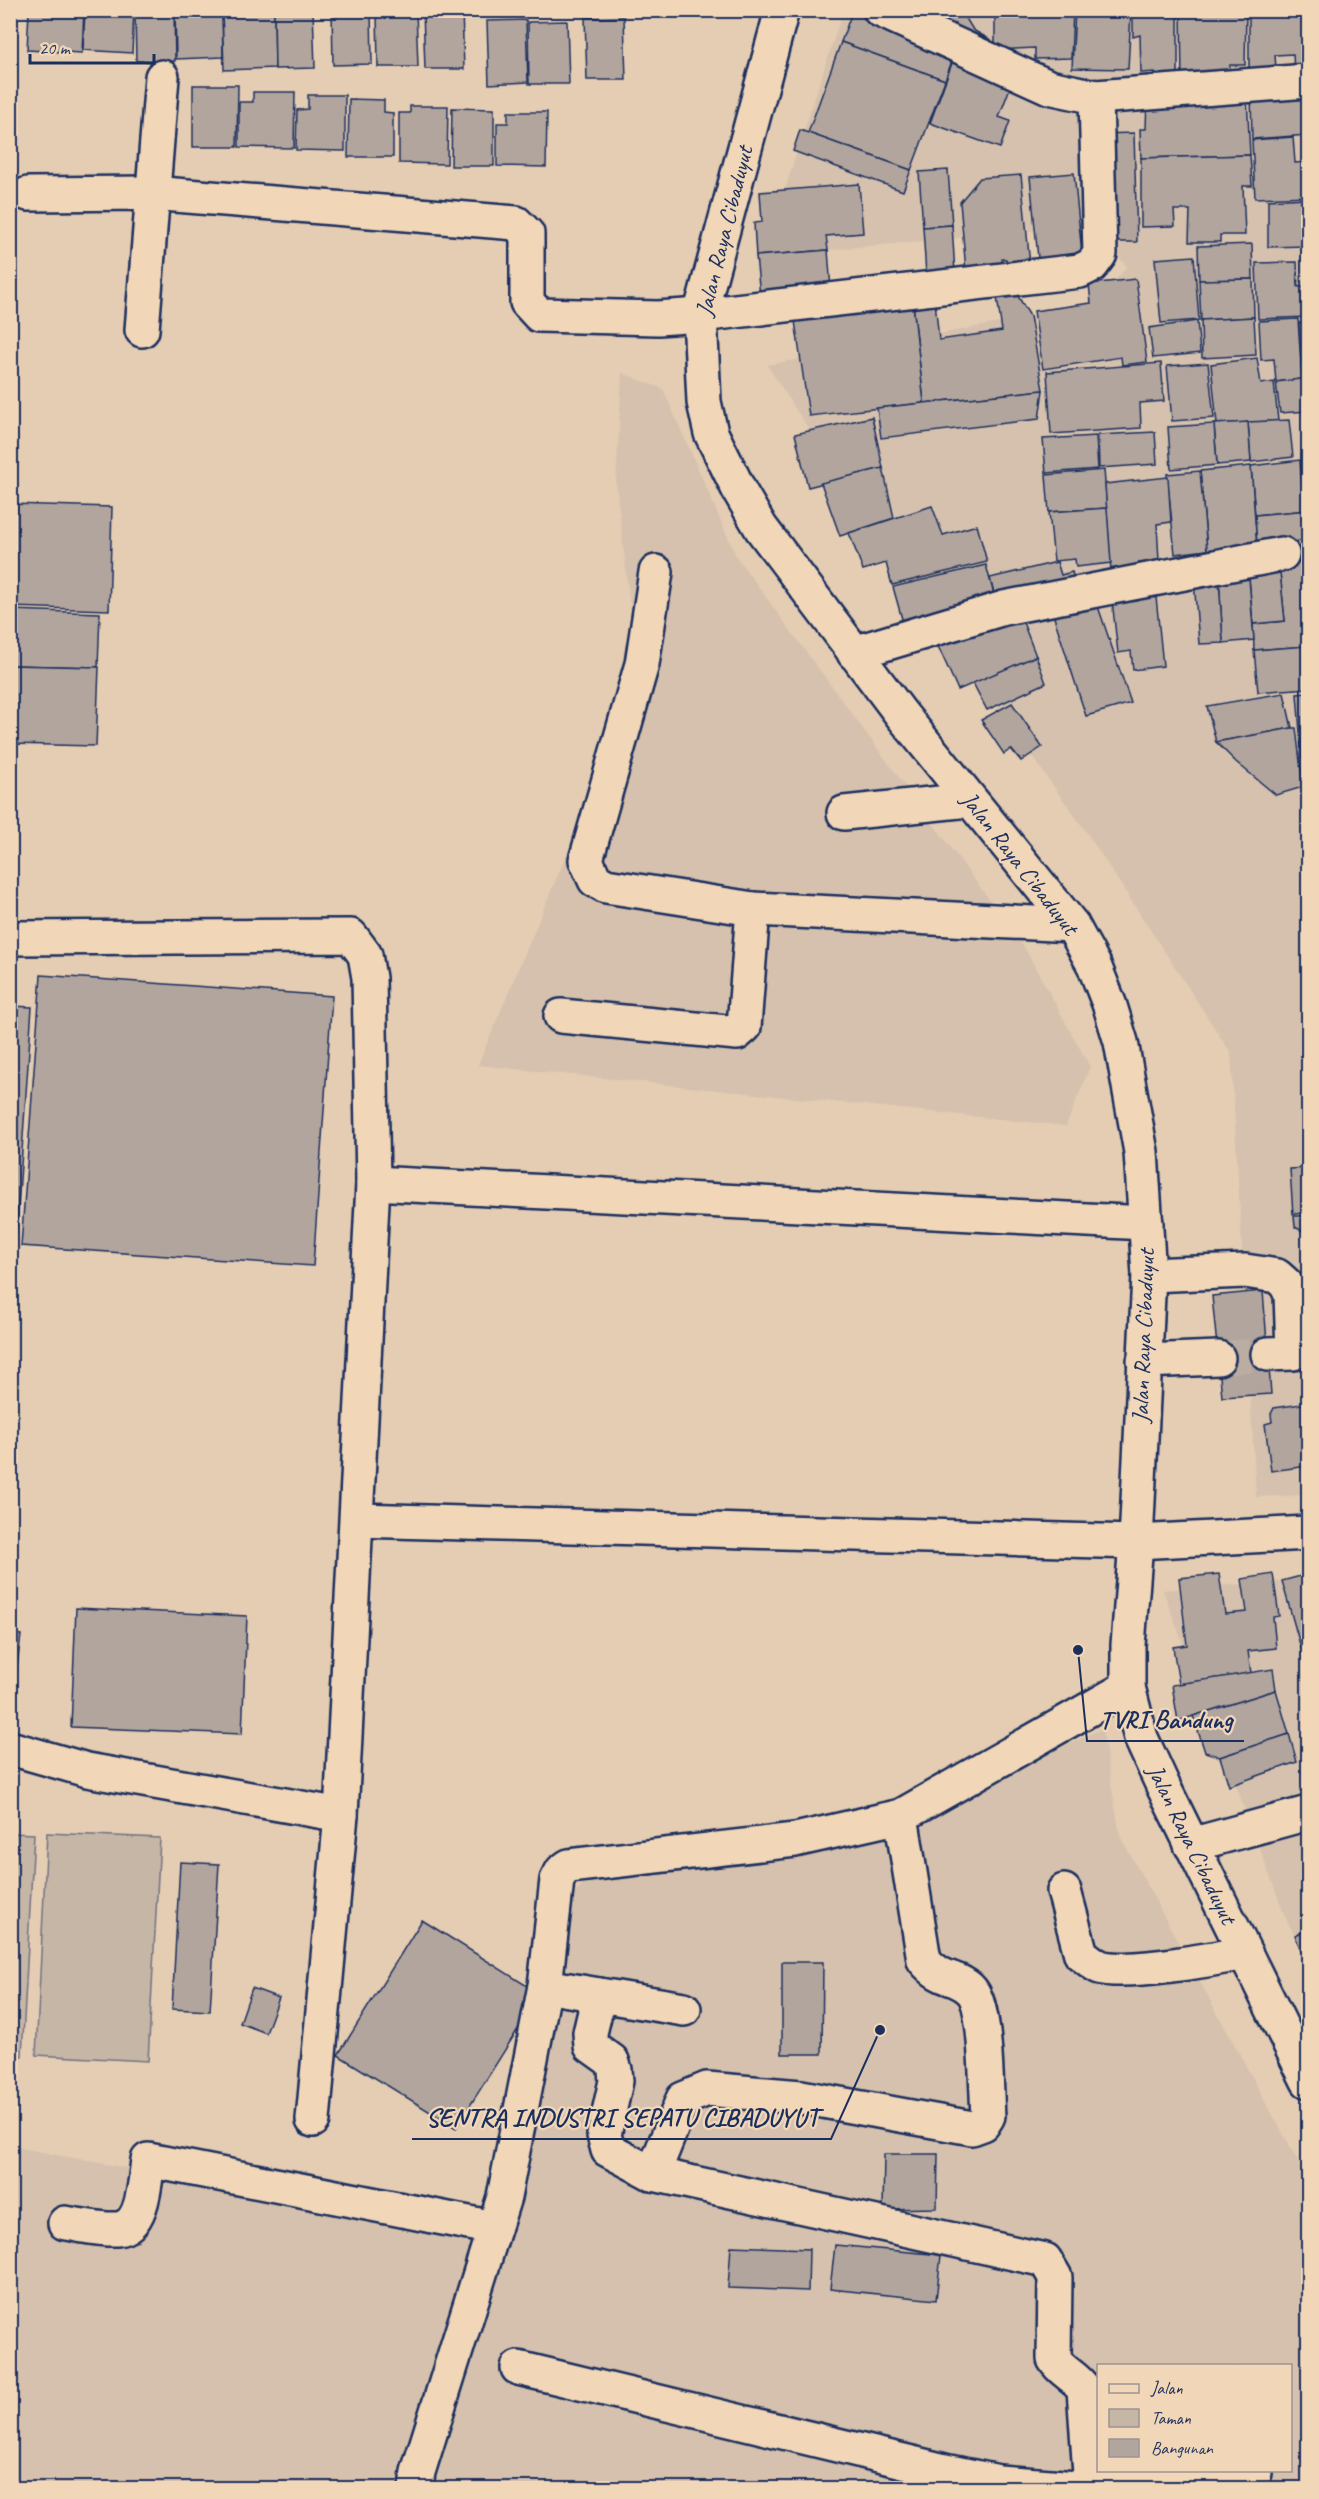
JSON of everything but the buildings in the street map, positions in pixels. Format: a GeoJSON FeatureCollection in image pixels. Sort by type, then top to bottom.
{"type":"FeatureCollection","features":[{"type":"Feature","properties":{"kind":"street","name":"Jalan Raya Cibaduyut"},"geometry":{"type":"LineString","coordinates":[[782,10],[700,315],[705,402],[711,433],[723,460],[761,528],[854,653],[969,800],[1072,925],[1094,965],[1121,1042],[1141,1152],[1149,1275],[1136,1542],[1128,1646],[1128,1687],[1141,1738],[1191,1845],[1308,2081]]}},
{"type":"Feature","properties":{"kind":"street"},"geometry":{"type":"LineString","coordinates":[[880,10],[1049,87],[1096,97],[1308,81]]}},
{"type":"Feature","properties":{"kind":"street"},"geometry":{"type":"LineString","coordinates":[[142,330],[151,193],[162,77]]}},
{"type":"Feature","properties":{"kind":"street"},"geometry":{"type":"LineString","coordinates":[[28,194],[151,193],[516,223],[527,234],[527,302],[539,315],[658,318],[700,315],[1080,271],[1092,265],[1100,254],[1096,97]]}},
{"type":"Feature","properties":{"kind":"street"},"geometry":{"type":"LineString","coordinates":[[854,653],[1004,608],[1282,554]]}},
{"type":"Feature","properties":{"kind":"street"},"geometry":{"type":"LineString","coordinates":[[656,572],[642,664],[586,860],[589,872],[595,880],[606,886],[753,909],[1072,925]]}},
{"type":"Feature","properties":{"kind":"street"},"geometry":{"type":"LineString","coordinates":[[844,813],[969,800]]}},
{"type":"Feature","properties":{"kind":"street"},"geometry":{"type":"LineString","coordinates":[[561,1016],[738,1032],[744,1027],[753,909]]}},
{"type":"Feature","properties":{"kind":"street"},"geometry":{"type":"LineString","coordinates":[[10,938],[351,936],[366,955],[369,978],[373,1183],[341,1815],[313,2120]]}},
{"type":"Feature","properties":{"kind":"street"},"geometry":{"type":"LineString","coordinates":[[373,1183],[1146,1223]]}},
{"type":"Feature","properties":{"kind":"street"},"geometry":{"type":"LineString","coordinates":[[1149,1275],[1245,1271],[1277,1276],[1286,1284],[1291,1293],[1293,1353],[1268,1354]]}},
{"type":"Feature","properties":{"kind":"street"},"geometry":{"type":"LineString","coordinates":[[1144,1360],[1218,1358]]}},
{"type":"Feature","properties":{"kind":"street"},"geometry":{"type":"LineString","coordinates":[[357,1520],[1136,1542],[1308,1533]]}},
{"type":"Feature","properties":{"kind":"street"},"geometry":{"type":"LineString","coordinates":[[416,2488],[418,2472],[504,2197],[546,1986],[557,1880],[562,1870],[569,1866],[795,1840],[901,1816],[1128,1687]]}},
{"type":"Feature","properties":{"kind":"street"},"geometry":{"type":"LineString","coordinates":[[10,1748],[87,1770],[341,1815]]}},
{"type":"Feature","properties":{"kind":"street"},"geometry":{"type":"LineString","coordinates":[[1191,1845],[1308,1813]]}},
{"type":"Feature","properties":{"kind":"street"},"geometry":{"type":"LineString","coordinates":[[653,2174],[683,2099],[707,2090],[801,2097],[972,2128],[983,2124],[988,2116],[981,2006],[969,1987],[938,1975],[924,1960],[901,1816]]}},
{"type":"Feature","properties":{"kind":"street"},"geometry":{"type":"LineString","coordinates":[[1064,1891],[1081,1954],[1100,1966],[1118,1969],[1212,1959],[1244,1953]]}},
{"type":"Feature","properties":{"kind":"street"},"geometry":{"type":"LineString","coordinates":[[546,1986],[684,2009]]}},
{"type":"Feature","properties":{"kind":"street"},"geometry":{"type":"LineString","coordinates":[[599,1995],[590,2033],[591,2046],[612,2061],[616,2081],[604,2135],[608,2150],[653,2174],[1045,2260],[1055,2277],[1054,2359],[1058,2365],[1078,2378],[1084,2389],[1091,2488]]}},
{"type":"Feature","properties":{"kind":"street"},"geometry":{"type":"LineString","coordinates":[[65,2223],[118,2229],[130,2223],[137,2214],[148,2160],[494,2228]]}},
{"type":"Feature","properties":{"kind":"street"},"geometry":{"type":"LineString","coordinates":[[518,2368],[945,2471],[999,2482],[1077,2488]]}},
{"type":"Feature","properties":{"kind":"street"},"geometry":{"type":"LineString","coordinates":[[1103,2488],[1255,2473]]}},
{"type":"Feature","properties":{"kind":"shaded area"},"geometry":{"type":"Polygon","coordinates":[[[843,11],[1308,11],[1308,1495],[1256,1497],[1231,1053],[1085,830],[921,602],[767,365],[1093,306],[1127,267],[1094,225],[763,256],[843,11]]]}},
{"type":"Feature","properties":{"kind":"shaded area"},"geometry":{"type":"Polygon","coordinates":[[[622,373],[663,389],[737,558],[1024,947],[1090,1067],[1066,1126],[478,1065],[639,682],[616,484],[622,373]]]}},
{"type":"Feature","properties":{"kind":"shaded area"},"geometry":{"type":"Polygon","coordinates":[[[1308,1579],[1308,1959],[1286,1919],[1163,1590],[1308,1579]]]}},
{"type":"Feature","properties":{"kind":"shaded area"},"geometry":{"type":"Polygon","coordinates":[[[1102,1729],[1120,1836],[1308,2179],[1308,2488],[11,2488],[10,2146],[487,2236],[558,1913],[590,1875],[835,1849],[1102,1729]]]}},
{"type":"Feature","properties":{"kind":"green space"},"geometry":{"type":"Polygon","coordinates":[[[10,1833],[34,1834],[22,2056],[11,2056],[10,1833]]]}},
{"type":"Feature","properties":{"kind":"green space"},"geometry":{"type":"Polygon","coordinates":[[[47,1833],[160,1838],[148,2061],[36,2055],[47,1833]]]}},
{"type":"Feature","properties":{"kind":"tunnel"},"geometry":{"type":"LineString","coordinates":[[1218,1358],[1268,1354]]}},
{"type":"Feature","properties":{"kind":"place","name":"TVRI Bandung"},"geometry":{"type":"Point","coordinates":[1078,1650]}},
{"type":"Feature","properties":{"kind":"place","name":"SENTRA INDUSTRI SEPATU CIBADUYUT"},"geometry":{"type":"Point","coordinates":[880,2030]}}]}
